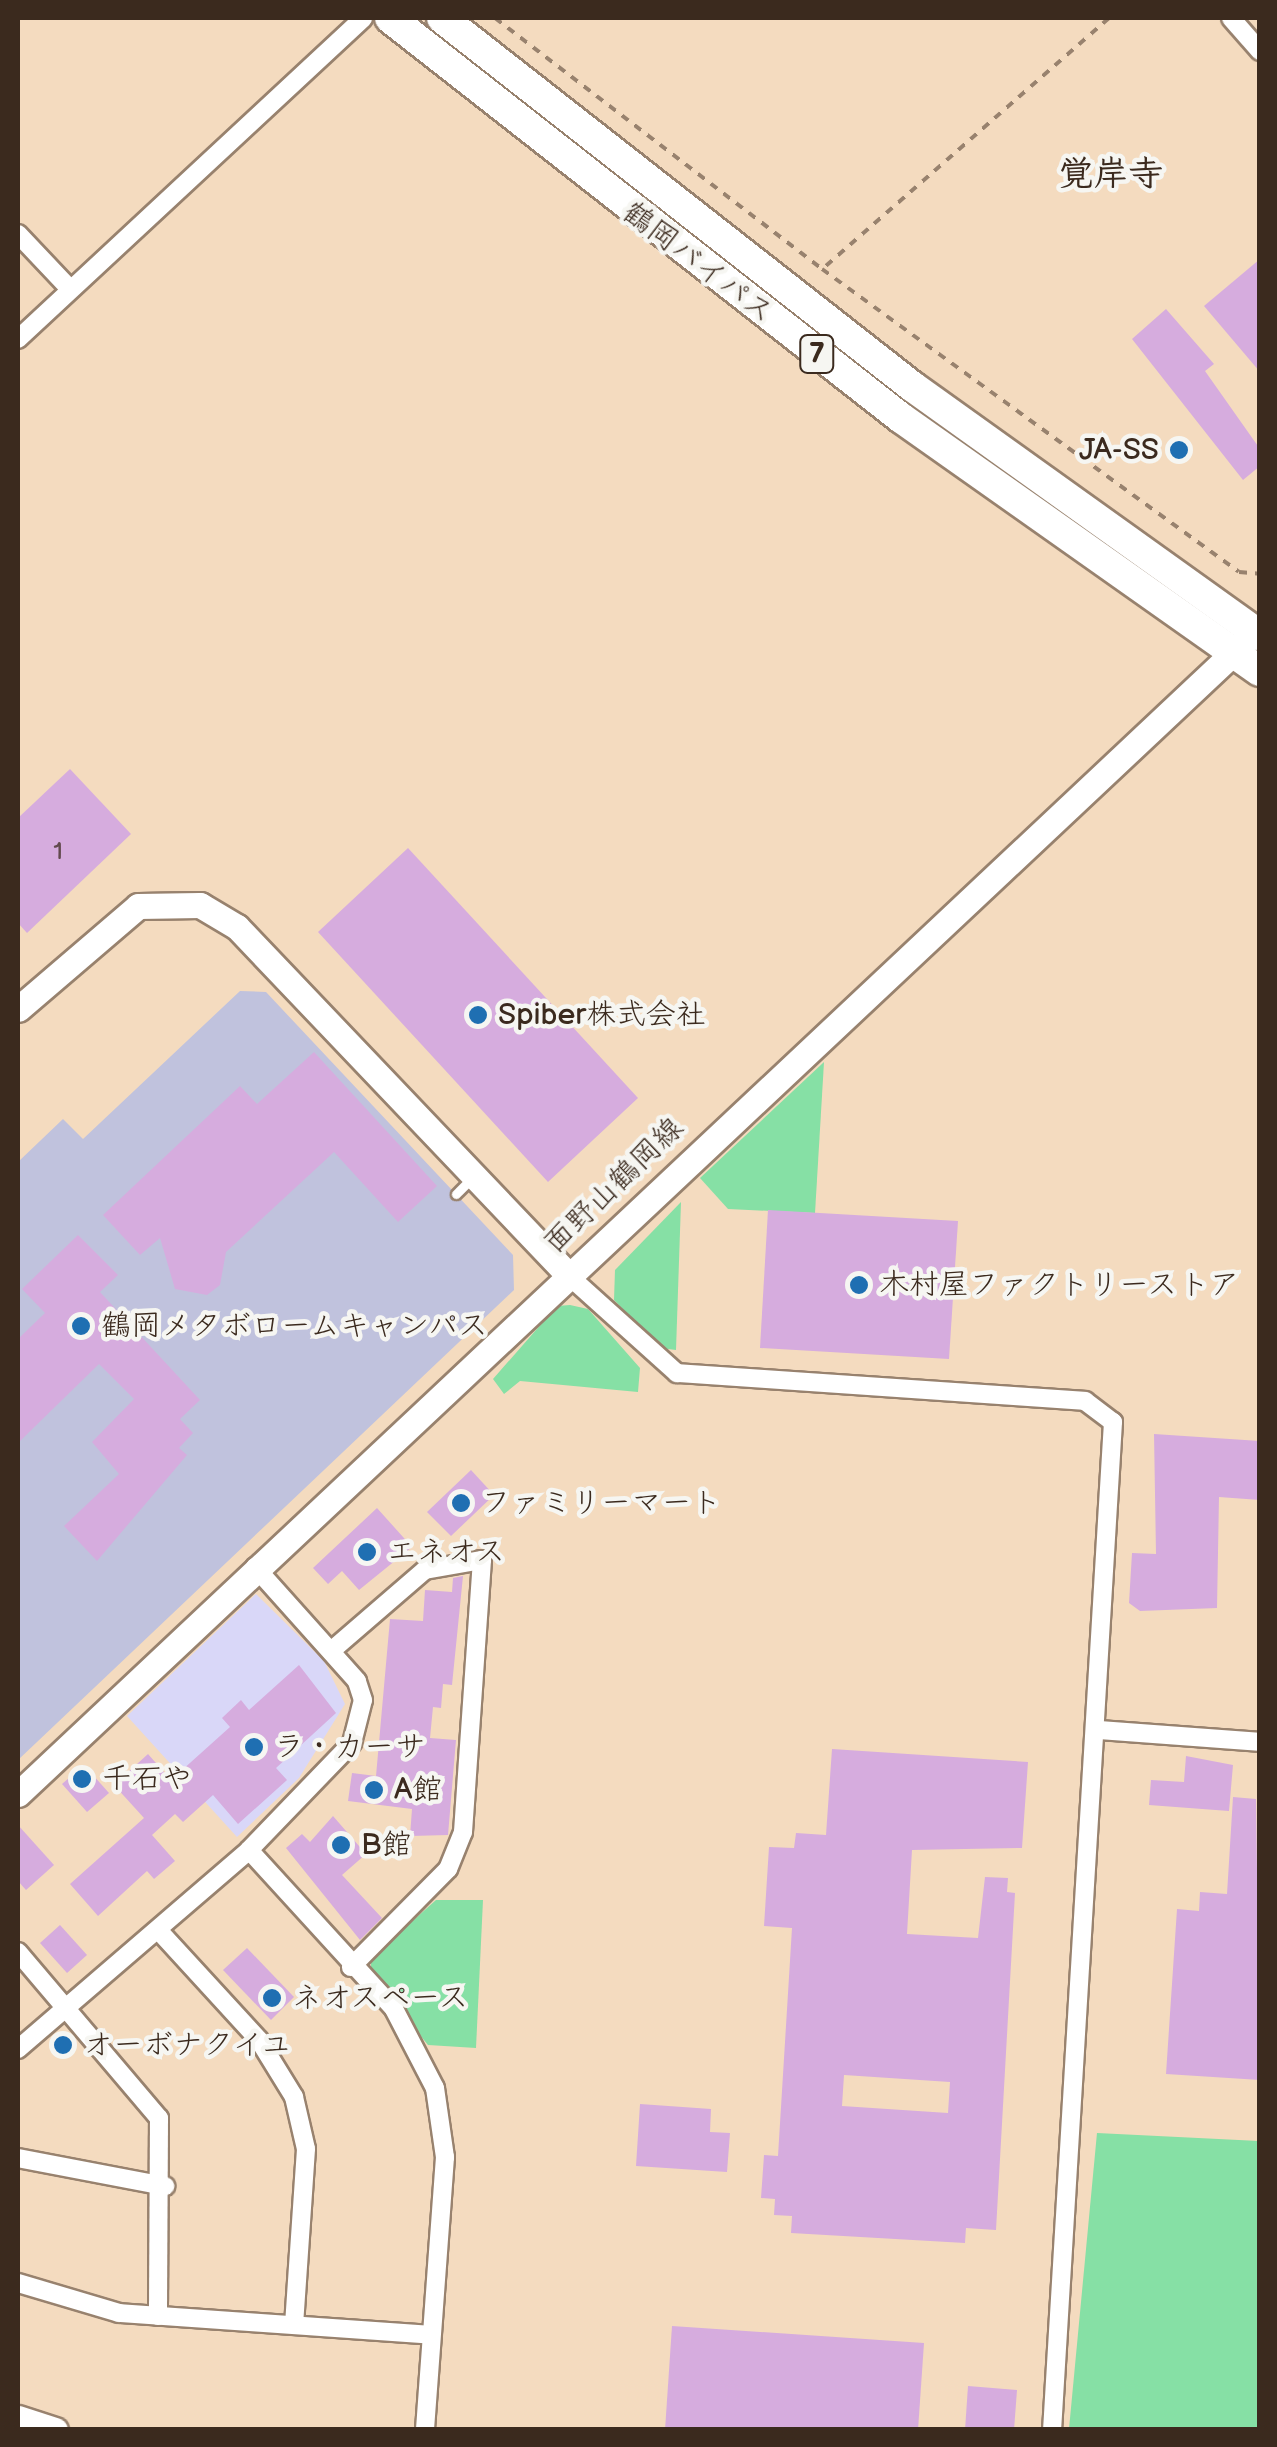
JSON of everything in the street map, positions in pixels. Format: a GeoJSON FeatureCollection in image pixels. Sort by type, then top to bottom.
{"type":"FeatureCollection","features":[{"type":"Feature","properties":{"kind":"highway","name":"鶴岡バイパス"},"geometry":{"type":"LineString","coordinates":[[390,18],[901,418],[1252,637]]}},
{"type":"Feature","properties":{"kind":"highway","name":"鶴岡バイパス"},"geometry":{"type":"LineString","coordinates":[[442,18],[851,340],[1252,637],[1260,670]]}},
{"type":"Feature","properties":{"kind":"main road","name":"面野山鶴岡線"},"geometry":{"type":"LineString","coordinates":[[18,1794],[254,1567],[1252,637]]}},
{"type":"Feature","properties":{"kind":"main road"},"geometry":{"type":"LineString","coordinates":[[18,1010],[138,906],[200,906],[237,927],[465,1185],[568,1274]]}},
{"type":"Feature","properties":{"kind":"main road"},"geometry":{"type":"LineString","coordinates":[[18,2418],[56,2430]]}},
{"type":"Feature","properties":{"kind":"street"},"geometry":{"type":"LineString","coordinates":[[18,339],[363,18]]}},
{"type":"Feature","properties":{"kind":"street"},"geometry":{"type":"LineString","coordinates":[[1231,18],[1260,51]]}},
{"type":"Feature","properties":{"kind":"street"},"geometry":{"type":"LineString","coordinates":[[18,234],[70,289]]}},
{"type":"Feature","properties":{"kind":"street"},"geometry":{"type":"LineString","coordinates":[[568,1274],[655,1362],[677,1373],[1085,1402],[1103,1411],[1116,1451],[1052,2430]]}},
{"type":"Feature","properties":{"kind":"street"},"geometry":{"type":"LineString","coordinates":[[331,1651],[425,1570],[482,1560],[463,1832],[448,1869],[350,1966]]}},
{"type":"Feature","properties":{"kind":"street"},"geometry":{"type":"LineString","coordinates":[[18,2049],[160,1932],[316,1787],[361,1723],[357,1680],[254,1567]]}},
{"type":"Feature","properties":{"kind":"street"},"geometry":{"type":"LineString","coordinates":[[1098,1730],[1260,1742]]}},
{"type":"Feature","properties":{"kind":"street"},"geometry":{"type":"LineString","coordinates":[[249,1850],[350,1966],[394,2009],[436,2088],[445,2157],[424,2430]]}},
{"type":"Feature","properties":{"kind":"street"},"geometry":{"type":"LineString","coordinates":[[160,1932],[260,2040],[294,2097],[306,2149],[294,2325]]}},
{"type":"Feature","properties":{"kind":"street"},"geometry":{"type":"LineString","coordinates":[[18,1952],[71,2008],[160,2118],[165,2186],[158,2316]]}},
{"type":"Feature","properties":{"kind":"street"},"geometry":{"type":"LineString","coordinates":[[18,2158],[165,2186]]}},
{"type":"Feature","properties":{"kind":"street"},"geometry":{"type":"LineString","coordinates":[[18,2283],[77,2306],[158,2316],[430,2335]]}},
{"type":"Feature","properties":{"kind":"path"},"geometry":{"type":"LineString","coordinates":[[494,18],[822,269],[1239,572],[1260,574]]}},
{"type":"Feature","properties":{"kind":"path"},"geometry":{"type":"LineString","coordinates":[[822,269],[1109,18]]}},
{"type":"Feature","properties":{"kind":"shaded area"},"geometry":{"type":"Polygon","coordinates":[[[240,991],[266,992],[513,1255],[514,1290],[18,1760],[18,1162],[63,1119],[83,1139],[240,991]]]}},
{"type":"Feature","properties":{"kind":"shaded area"},"geometry":{"type":"Polygon","coordinates":[[[256,1594],[324,1661],[345,1704],[299,1778],[237,1837],[127,1716],[256,1594]]]}},
{"type":"Feature","properties":{"kind":"green space"},"geometry":{"type":"Polygon","coordinates":[[[824,1062],[815,1213],[728,1209],[700,1178],[824,1062]]]}},
{"type":"Feature","properties":{"kind":"green space"},"geometry":{"type":"Polygon","coordinates":[[[681,1202],[676,1350],[660,1348],[614,1300],[615,1270],[681,1202]]]}},
{"type":"Feature","properties":{"kind":"green space"},"geometry":{"type":"Polygon","coordinates":[[[557,1306],[588,1309],[640,1368],[638,1392],[520,1381],[504,1394],[493,1379],[557,1306]]]}},
{"type":"Feature","properties":{"kind":"green space"},"geometry":{"type":"Polygon","coordinates":[[[436,1900],[483,1900],[476,2048],[428,2045],[371,1975],[371,1958],[436,1900]]]}},
{"type":"Feature","properties":{"kind":"green space"},"geometry":{"type":"Polygon","coordinates":[[[1097,2133],[1259,2141],[1259,2429],[1069,2429],[1097,2133]]]}},
{"type":"Feature","properties":{"kind":"building"},"geometry":{"type":"Polygon","coordinates":[[[1260,259],[1260,372],[1204,306],[1260,259]]]}},
{"type":"Feature","properties":{"kind":"building"},"geometry":{"type":"Polygon","coordinates":[[[1166,309],[1214,364],[1205,371],[1260,449],[1260,466],[1243,480],[1132,339],[1166,309]]]}},
{"type":"Feature","properties":{"kind":"building"},"geometry":{"type":"Polygon","coordinates":[[[70,769],[131,834],[27,933],[18,923],[18,818],[70,769]]]}},
{"type":"Feature","properties":{"kind":"building","name":"Spiber株式会社"},"geometry":{"type":"Polygon","coordinates":[[[408,848],[638,1098],[548,1182],[318,932],[408,848]]]}},
{"type":"Feature","properties":{"kind":"building"},"geometry":{"type":"Polygon","coordinates":[[[314,1052],[437,1186],[398,1222],[334,1152],[226,1252],[220,1285],[207,1295],[175,1289],[160,1238],[140,1255],[103,1215],[240,1086],[257,1104],[314,1052]]]}},
{"type":"Feature","properties":{"kind":"building","name":"木村屋ファクトリーストア"},"geometry":{"type":"Polygon","coordinates":[[[768,1210],[958,1221],[949,1359],[760,1348],[768,1210]]]}},
{"type":"Feature","properties":{"kind":"building"},"geometry":{"type":"Polygon","coordinates":[[[78,1235],[118,1275],[100,1292],[200,1400],[180,1419],[193,1433],[179,1448],[187,1455],[97,1561],[64,1526],[119,1474],[92,1442],[134,1399],[99,1364],[18,1443],[18,1339],[45,1313],[22,1289],[78,1235]]]}},
{"type":"Feature","properties":{"kind":"building"},"geometry":{"type":"Polygon","coordinates":[[[1154,1434],[1260,1441],[1260,1500],[1219,1497],[1217,1608],[1140,1611],[1129,1603],[1132,1553],[1156,1554],[1154,1434]]]}},
{"type":"Feature","properties":{"kind":"building","name":"ファミリーマート"},"geometry":{"type":"Polygon","coordinates":[[[471,1470],[494,1495],[451,1536],[427,1512],[471,1470]]]}},
{"type":"Feature","properties":{"kind":"building"},"geometry":{"type":"Polygon","coordinates":[[[377,1508],[412,1547],[359,1590],[342,1571],[328,1584],[313,1568],[377,1508]]]}},
{"type":"Feature","properties":{"kind":"building"},"geometry":{"type":"Polygon","coordinates":[[[463,1576],[452,1685],[443,1684],[441,1708],[433,1707],[430,1738],[456,1740],[448,1835],[410,1836],[412,1809],[348,1801],[352,1773],[376,1776],[390,1619],[423,1621],[425,1590],[452,1592],[453,1578],[463,1576]]]}},
{"type":"Feature","properties":{"kind":"building"},"geometry":{"type":"Polygon","coordinates":[[[299,1665],[336,1713],[276,1768],[287,1780],[238,1824],[213,1795],[183,1822],[175,1814],[152,1835],[175,1861],[154,1879],[147,1871],[98,1916],[70,1884],[144,1818],[114,1785],[148,1754],[171,1780],[230,1727],[222,1718],[241,1700],[249,1710],[299,1665]]]}},
{"type":"Feature","properties":{"kind":"building"},"geometry":{"type":"Polygon","coordinates":[[[832,1749],[1028,1762],[1022,1848],[912,1850],[907,1934],[978,1938],[985,1877],[1008,1878],[1007,1892],[1015,1893],[996,2230],[966,2228],[965,2243],[791,2233],[792,2216],[774,2215],[775,2199],[761,2198],[764,2155],[778,2156],[792,1928],[764,1926],[769,1847],[794,1848],[796,1833],[826,1835],[832,1749]],[[844,2075],[842,2106],[948,2113],[950,2082],[844,2075]]]}},
{"type":"Feature","properties":{"kind":"building"},"geometry":{"type":"Polygon","coordinates":[[[1186,1756],[1233,1765],[1229,1811],[1149,1805],[1151,1780],[1184,1782],[1186,1756]]]}},
{"type":"Feature","properties":{"kind":"building"},"geometry":{"type":"Polygon","coordinates":[[[84,1765],[109,1793],[87,1812],[62,1784],[84,1765]]]}},
{"type":"Feature","properties":{"kind":"building"},"geometry":{"type":"Polygon","coordinates":[[[1233,1797],[1256,1799],[1260,2080],[1166,2074],[1177,1909],[1199,1911],[1200,1892],[1227,1894],[1233,1797]]]}},
{"type":"Feature","properties":{"kind":"building"},"geometry":{"type":"Polygon","coordinates":[[[333,1816],[366,1854],[342,1875],[382,1918],[360,1940],[286,1848],[302,1834],[310,1842],[333,1816]]]}},
{"type":"Feature","properties":{"kind":"building"},"geometry":{"type":"Polygon","coordinates":[[[18,1825],[54,1865],[26,1890],[18,1881],[18,1825]]]}},
{"type":"Feature","properties":{"kind":"building"},"geometry":{"type":"Polygon","coordinates":[[[60,1925],[87,1955],[67,1973],[40,1943],[60,1925]]]}},
{"type":"Feature","properties":{"kind":"building"},"geometry":{"type":"Polygon","coordinates":[[[247,1948],[294,1997],[271,2020],[223,1970],[247,1948]]]}},
{"type":"Feature","properties":{"kind":"building"},"geometry":{"type":"Polygon","coordinates":[[[640,2104],[711,2109],[710,2132],[730,2133],[727,2172],[636,2166],[640,2104]]]}},
{"type":"Feature","properties":{"kind":"building"},"geometry":{"type":"Polygon","coordinates":[[[672,2326],[924,2343],[918,2430],[665,2430],[672,2326]]]}},
{"type":"Feature","properties":{"kind":"building"},"geometry":{"type":"Polygon","coordinates":[[[968,2386],[1017,2390],[1014,2430],[965,2430],[968,2386]]]}},
{"type":"Feature","properties":{"kind":"place","name":"JA-SS"},"geometry":{"type":"Point","coordinates":[1179,450]}},
{"type":"Feature","properties":{"kind":"place","name":"Spiber株式会社"},"geometry":{"type":"Point","coordinates":[478,1015]}},
{"type":"Feature","properties":{"kind":"place","name":"木村屋ファクトリーストア"},"geometry":{"type":"Point","coordinates":[859,1285]}},
{"type":"Feature","properties":{"kind":"place","name":"鶴岡メタボロームキャンパス"},"geometry":{"type":"Point","coordinates":[81,1326]}},
{"type":"Feature","properties":{"kind":"place","name":"ファミリーマート"},"geometry":{"type":"Point","coordinates":[461,1503]}},
{"type":"Feature","properties":{"kind":"place","name":"エネオス"},"geometry":{"type":"Point","coordinates":[367,1552]}},
{"type":"Feature","properties":{"kind":"place","name":"ラ・カーサ"},"geometry":{"type":"Point","coordinates":[254,1747]}},
{"type":"Feature","properties":{"kind":"place","name":"千石や"},"geometry":{"type":"Point","coordinates":[82,1779]}},
{"type":"Feature","properties":{"kind":"place","name":"A館"},"geometry":{"type":"Point","coordinates":[374,1790]}},
{"type":"Feature","properties":{"kind":"place","name":"B館"},"geometry":{"type":"Point","coordinates":[341,1845]}},
{"type":"Feature","properties":{"kind":"place","name":"ネオスペース"},"geometry":{"type":"Point","coordinates":[272,1998]}},
{"type":"Feature","properties":{"kind":"place","name":"オーボナクイユ"},"geometry":{"type":"Point","coordinates":[63,2045]}},
{"type":"Feature","properties":{"kind":"district","name":"覚岸寺"},"geometry":{"type":"Point","coordinates":[1111,175]}}]}
